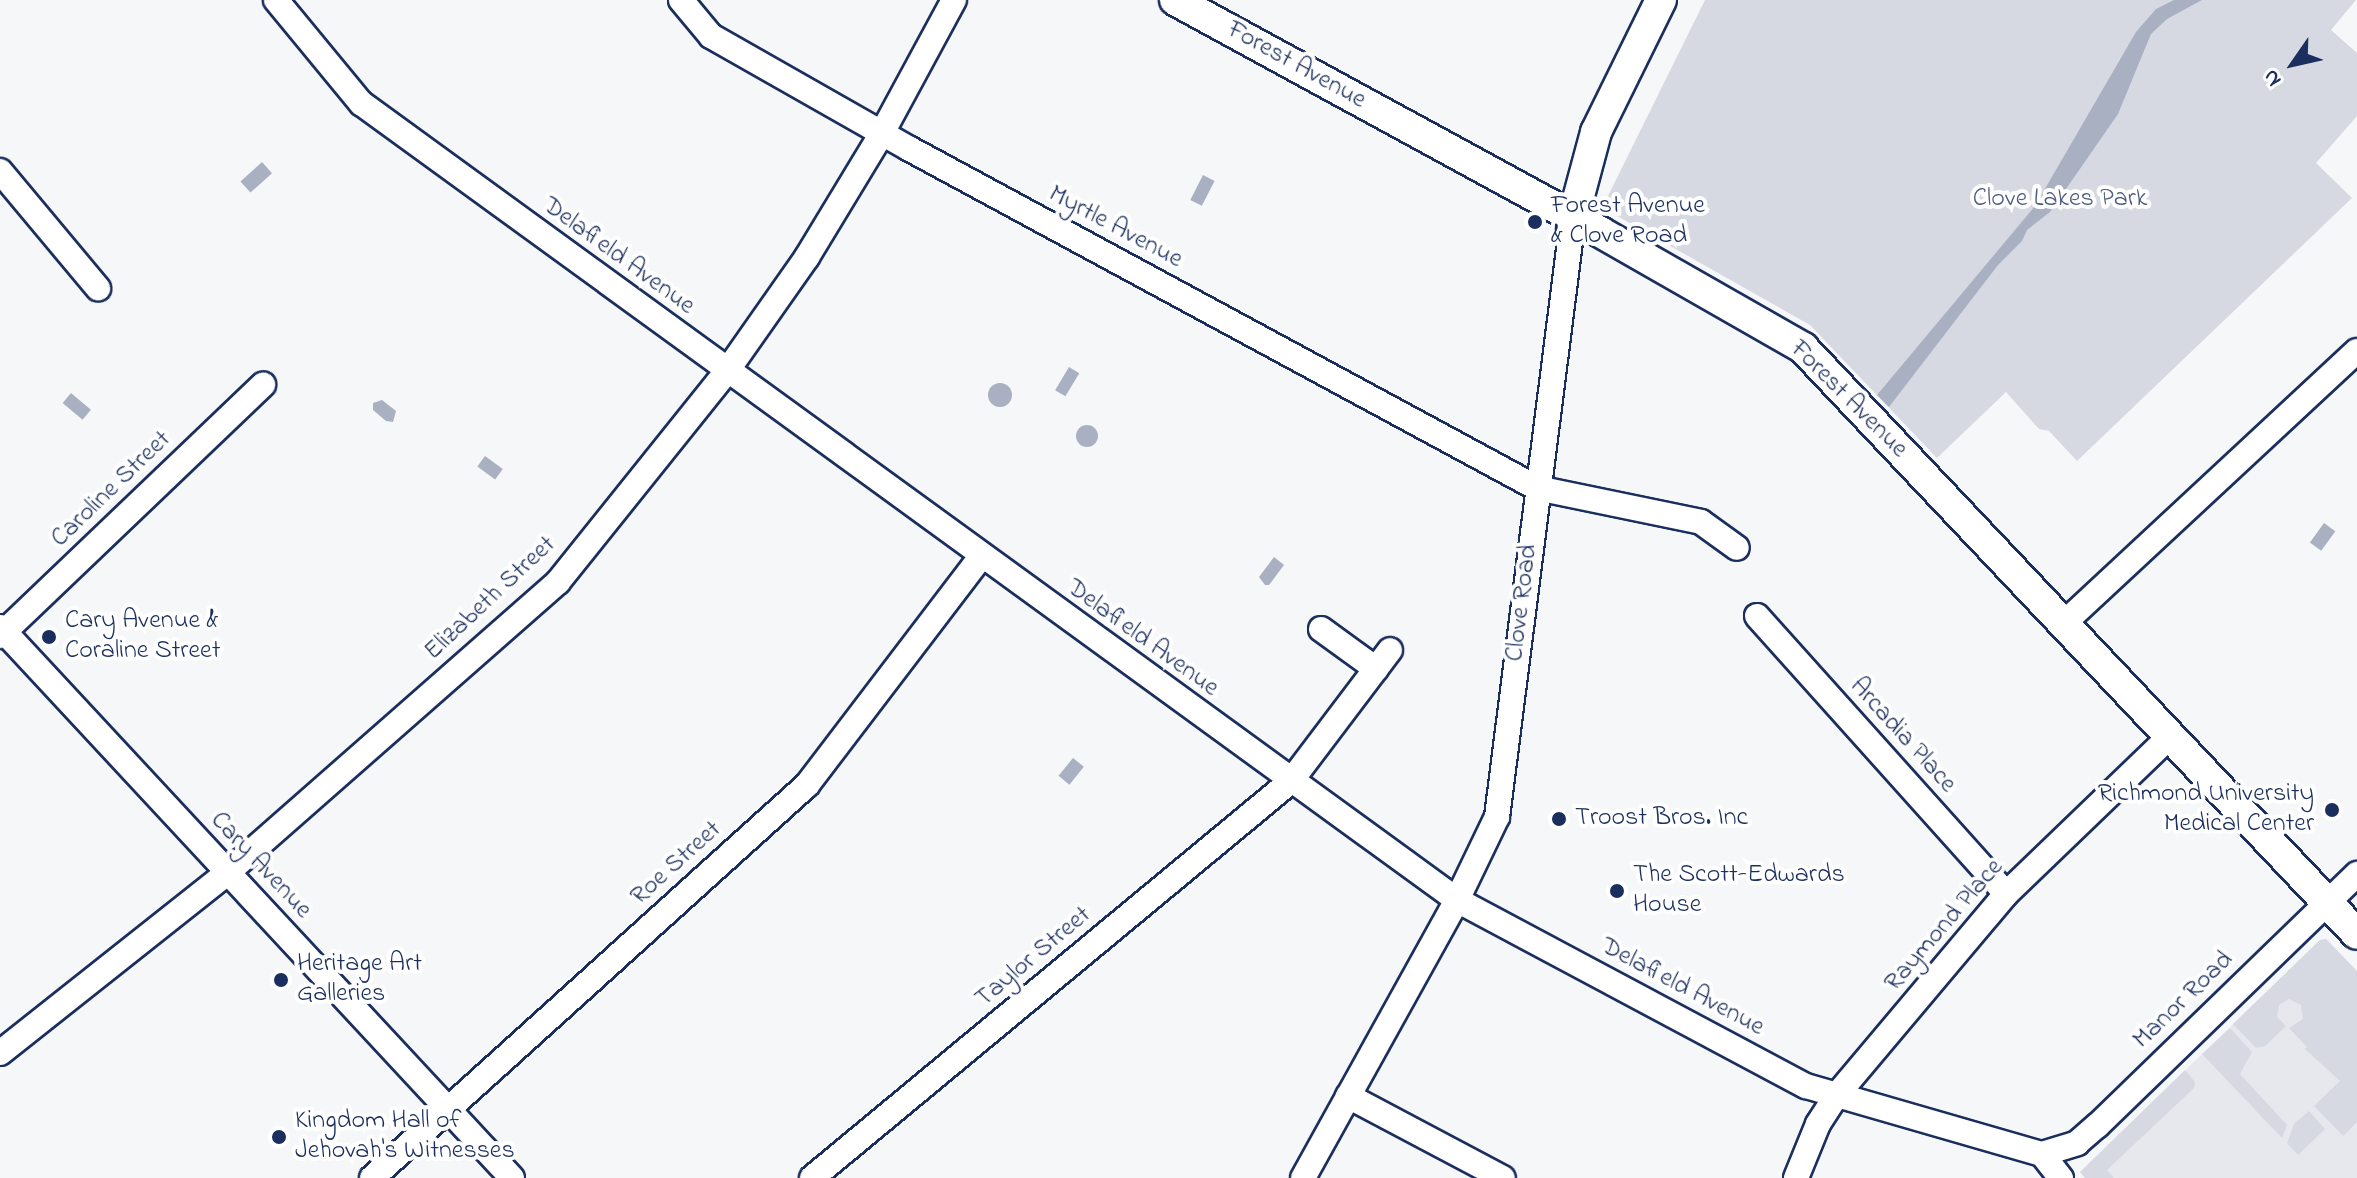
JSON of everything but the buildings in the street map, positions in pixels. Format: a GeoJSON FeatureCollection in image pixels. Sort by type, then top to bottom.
{"type":"FeatureCollection","features":[{"type":"Feature","properties":{"kind":"main road","name":"Forest Avenue"},"geometry":{"type":"LineString","coordinates":[[1175,0],[1803,348],[2357,934]]}},
{"type":"Feature","properties":{"kind":"main road","name":"Clove Road"},"geometry":{"type":"LineString","coordinates":[[1573,218],[1596,132],[1661,0]]}},
{"type":"Feature","properties":{"kind":"street","name":"Delafield Avenue"},"geometry":{"type":"LineString","coordinates":[[276,0],[361,103],[981,557],[1457,900],[1806,1086],[2042,1154]]}},
{"type":"Feature","properties":{"kind":"street","name":"Myrtle Avenue"},"geometry":{"type":"LineString","coordinates":[[681,0],[711,36],[882,133],[1537,488],[1701,522],[1737,548]]}},
{"type":"Feature","properties":{"kind":"street","name":"Elizabeth Street"},"geometry":{"type":"LineString","coordinates":[[0,1053],[228,872],[558,582],[727,371],[807,257],[882,133],[954,0]]}},
{"type":"Feature","properties":{"kind":"street"},"geometry":{"type":"LineString","coordinates":[[0,171],[98,288]]}},
{"type":"Feature","properties":{"kind":"street","name":"Clove Road"},"geometry":{"type":"LineString","coordinates":[[1303,1178],[1457,900],[1497,817],[1573,218]]}},
{"type":"Feature","properties":{"kind":"street"},"geometry":{"type":"LineString","coordinates":[[2063,624],[2357,351]]}},
{"type":"Feature","properties":{"kind":"street","name":"Caroline Street"},"geometry":{"type":"LineString","coordinates":[[1,631],[263,385]]}},
{"type":"Feature","properties":{"kind":"street","name":"Roe Street"},"geometry":{"type":"LineString","coordinates":[[372,1178],[807,785],[981,557]]}},
{"type":"Feature","properties":{"kind":"street","name":"Arcadia Place"},"geometry":{"type":"LineString","coordinates":[[1757,616],[2006,894]]}},
{"type":"Feature","properties":{"kind":"street","name":"Taylor Street"},"geometry":{"type":"LineString","coordinates":[[812,1178],[1291,781],[1383,659],[1321,629]]}},
{"type":"Feature","properties":{"kind":"street","name":"Cary Avenue"},"geometry":{"type":"LineString","coordinates":[[1,631],[512,1178]]}},
{"type":"Feature","properties":{"kind":"street","name":"Raymond Place"},"geometry":{"type":"LineString","coordinates":[[1796,1178],[1818,1124],[1836,1096],[2006,894],[2170,736]]}},
{"type":"Feature","properties":{"kind":"street","name":"Manor Road"},"geometry":{"type":"LineString","coordinates":[[2042,1154],[2077,1143],[2098,1125],[2357,874]]}},
{"type":"Feature","properties":{"kind":"street"},"geometry":{"type":"LineString","coordinates":[[1348,1096],[1503,1178]]}},
{"type":"Feature","properties":{"kind":"street"},"geometry":{"type":"LineString","coordinates":[[2042,1154],[2061,1178]]}},
{"type":"Feature","properties":{"kind":"shaded area"},"geometry":{"type":"Polygon","coordinates":[[[2326,939],[2357,971],[2357,1178],[2085,1178],[2080,1172],[2320,940],[2326,939]]]}},
{"type":"Feature","properties":{"kind":"green space","name":"Clove Lakes Park"},"geometry":{"type":"Polygon","coordinates":[[[1705,0],[2356,0],[2331,30],[2357,53],[2357,116],[2316,163],[2352,198],[2077,461],[2049,431],[2039,429],[2006,392],[1937,458],[1810,325],[1612,213],[1607,198],[1705,0]]]}},
{"type":"Feature","properties":{"kind":"green space"},"geometry":{"type":"Polygon","coordinates":[[[2326,939],[2357,971],[2357,1122],[2343,1136],[2314,1106],[2340,1081],[2305,1049],[2307,1047],[2289,1028],[2303,1019],[2301,1005],[2289,999],[2279,1005],[2277,1017],[2286,1026],[2265,1046],[2256,1048],[2233,1024],[2320,940],[2326,939]]]}},
{"type":"Feature","properties":{"kind":"green space"},"geometry":{"type":"Polygon","coordinates":[[[2230,1028],[2252,1052],[2240,1074],[2287,1125],[2282,1138],[2202,1054],[2230,1028]]]}},
{"type":"Feature","properties":{"kind":"green space"},"geometry":{"type":"Polygon","coordinates":[[[2185,1070],[2195,1082],[2194,1088],[2107,1170],[2114,1178],[2085,1178],[2080,1172],[2185,1070]]]}},
{"type":"Feature","properties":{"kind":"green space"},"geometry":{"type":"Polygon","coordinates":[[[2309,1111],[2325,1129],[2298,1155],[2287,1143],[2294,1124],[2309,1111]]]}},
{"type":"Feature","properties":{"kind":"water"},"geometry":{"type":"Polygon","coordinates":[[[2174,0],[2202,0],[2167,19],[2151,34],[2118,114],[2050,212],[2027,230],[2022,241],[1998,265],[1889,407],[1877,395],[2035,206],[2136,32],[2156,9],[2174,0]]]}},
{"type":"Feature","properties":{"kind":"water"},"geometry":{"type":"Polygon","coordinates":[[[262,162],[272,173],[250,193],[240,181],[262,162]]]}},
{"type":"Feature","properties":{"kind":"water"},"geometry":{"type":"Polygon","coordinates":[[[1203,175],[1215,181],[1202,206],[1190,200],[1203,175]]]}},
{"type":"Feature","properties":{"kind":"water"},"geometry":{"type":"Polygon","coordinates":[[[1069,367],[1079,373],[1065,396],[1055,390],[1069,367]]]}},
{"type":"Feature","properties":{"kind":"water"},"geometry":{"type":"Polygon","coordinates":[[[1000,383],[1009,386],[1012,395],[1009,404],[1000,407],[991,404],[988,395],[991,386],[1000,383]]]}},
{"type":"Feature","properties":{"kind":"water"},"geometry":{"type":"Polygon","coordinates":[[[71,393],[91,410],[83,420],[63,403],[71,393]]]}},
{"type":"Feature","properties":{"kind":"water"},"geometry":{"type":"Polygon","coordinates":[[[382,400],[396,411],[393,422],[386,421],[373,410],[373,403],[382,400]]]}},
{"type":"Feature","properties":{"kind":"water"},"geometry":{"type":"Polygon","coordinates":[[[1087,425],[1095,428],[1098,436],[1095,444],[1087,447],[1079,444],[1076,436],[1079,428],[1087,425]]]}},
{"type":"Feature","properties":{"kind":"water"},"geometry":{"type":"Polygon","coordinates":[[[485,456],[503,469],[495,479],[477,467],[485,456]]]}},
{"type":"Feature","properties":{"kind":"water"},"geometry":{"type":"Polygon","coordinates":[[[2324,523],[2335,531],[2321,551],[2310,542],[2324,523]]]}},
{"type":"Feature","properties":{"kind":"water"},"geometry":{"type":"Polygon","coordinates":[[[1274,557],[1284,565],[1269,585],[1265,585],[1259,577],[1274,557]]]}},
{"type":"Feature","properties":{"kind":"water"},"geometry":{"type":"Polygon","coordinates":[[[1073,758],[1084,767],[1069,785],[1059,776],[1073,758]]]}},
{"type":"Feature","properties":{"kind":"place","name":"Forest Avenue & Clove Road"},"geometry":{"type":"Point","coordinates":[1535,222]}},
{"type":"Feature","properties":{"kind":"place","name":"Cary Avenue & Coraline Street"},"geometry":{"type":"Point","coordinates":[49,637]}},
{"type":"Feature","properties":{"kind":"place","name":"Richmond University Medical Center"},"geometry":{"type":"Point","coordinates":[2332,810]}},
{"type":"Feature","properties":{"kind":"place","name":"Troost Bros. Inc"},"geometry":{"type":"Point","coordinates":[1559,819]}},
{"type":"Feature","properties":{"kind":"place","name":"The Scott-Edwards House"},"geometry":{"type":"Point","coordinates":[1617,891]}},
{"type":"Feature","properties":{"kind":"place","name":"Heritage Art Galleries"},"geometry":{"type":"Point","coordinates":[281,980]}},
{"type":"Feature","properties":{"kind":"place","name":"Kingdom Hall of Jehovah's Witnesses"},"geometry":{"type":"Point","coordinates":[279,1137]}}]}
